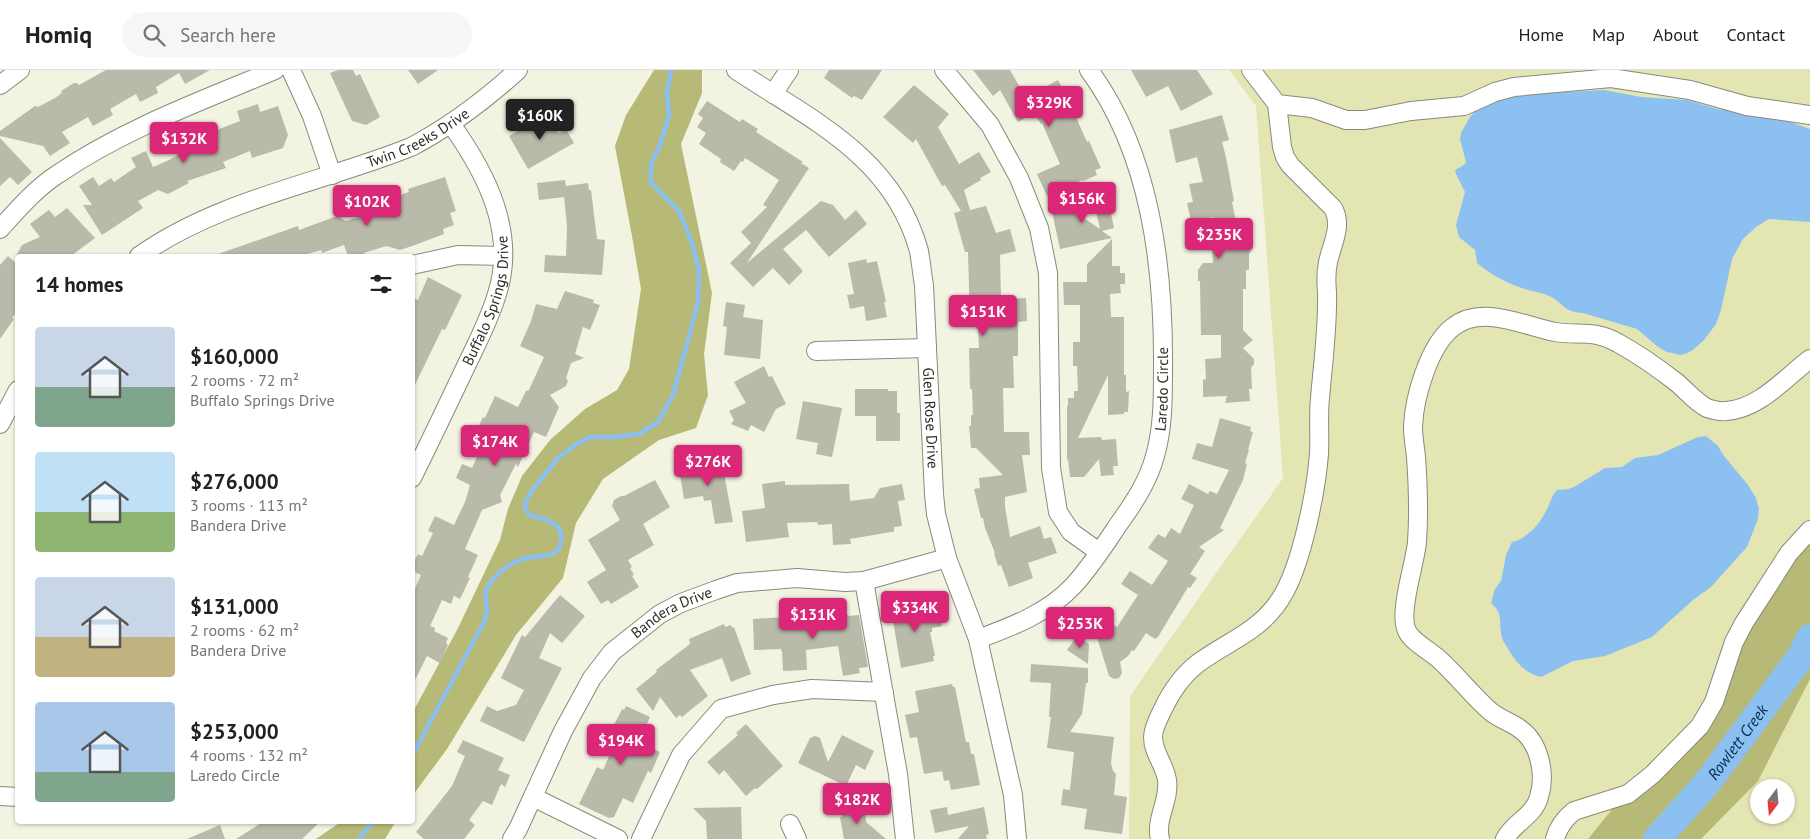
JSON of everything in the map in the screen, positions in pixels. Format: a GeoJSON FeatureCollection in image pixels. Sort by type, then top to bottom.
{"type":"FeatureCollection","features":[{"type":"Feature","properties":{"kind":"street"},"geometry":{"type":"LineString","coordinates":[[0,85],[20,70]]}},
{"type":"Feature","properties":{"kind":"street"},"geometry":{"type":"LineString","coordinates":[[0,229],[18,209],[57,174],[119,138],[274,70]]}},
{"type":"Feature","properties":{"kind":"street"},"geometry":{"type":"LineString","coordinates":[[291,70],[312,116],[332,175]]}},
{"type":"Feature","properties":{"kind":"street","name":"Twin Creeks Drive"},"geometry":{"type":"LineString","coordinates":[[143,254],[180,232],[222,212],[411,147],[472,110],[518,70]]}},
{"type":"Feature","properties":{"kind":"street","name":"Glen Rose Drive"},"geometry":{"type":"LineString","coordinates":[[736,70],[838,137],[860,155],[879,174],[900,205],[910,227],[919,252],[924,285],[936,514],[947,558],[978,639],[1013,795],[1017,839]]}},
{"type":"Feature","properties":{"kind":"street"},"geometry":{"type":"LineString","coordinates":[[773,94],[789,70]]}},
{"type":"Feature","properties":{"kind":"street"},"geometry":{"type":"LineString","coordinates":[[944,70],[990,124],[1019,178],[1039,228],[1048,273],[1051,468],[1058,512],[1071,532],[1099,552]]}},
{"type":"Feature","properties":{"kind":"street","name":"Laredo Circle"},"geometry":{"type":"LineString","coordinates":[[978,639],[1011,627],[1039,612],[1072,587],[1099,552],[1143,488],[1155,457],[1162,421],[1163,340],[1158,268],[1151,219],[1138,169],[1121,124],[1089,70]]}},
{"type":"Feature","properties":{"kind":"street"},"geometry":{"type":"LineString","coordinates":[[1160,839],[1158,822],[1166,797],[1168,782],[1155,752],[1153,736],[1160,715],[1171,694],[1196,665],[1253,629],[1273,611],[1290,581],[1304,535],[1316,479],[1319,454],[1320,398],[1327,328],[1326,276],[1337,229],[1338,214],[1290,165],[1285,157],[1278,125],[1277,104],[1251,70]]}},
{"type":"Feature","properties":{"kind":"street"},"geometry":{"type":"LineString","coordinates":[[1277,104],[1312,108],[1346,120],[1365,120],[1411,111],[1464,106],[1495,92],[1514,87],[1611,78],[1708,94],[1747,106],[1810,115]]}},
{"type":"Feature","properties":{"kind":"street","name":"Buffalo Springs Drive"},"geometry":{"type":"LineString","coordinates":[[415,469],[487,322],[498,293],[503,256],[499,216],[491,190],[467,146],[451,124]]}},
{"type":"Feature","properties":{"kind":"street"},"geometry":{"type":"LineString","coordinates":[[415,264],[458,255],[503,256]]}},
{"type":"Feature","properties":{"kind":"street"},"geometry":{"type":"LineString","coordinates":[[1505,839],[1514,827],[1534,809],[1540,794],[1542,782],[1541,766],[1533,742],[1520,728],[1491,712],[1441,660],[1410,635],[1406,626],[1406,603],[1418,531],[1414,416],[1425,373],[1445,334],[1456,324],[1485,317],[1502,319],[1559,333],[1597,334],[1620,343],[1675,381],[1706,407],[1724,411],[1750,405],[1810,359]]}},
{"type":"Feature","properties":{"kind":"street"},"geometry":{"type":"LineString","coordinates":[[816,351],[927,348]]}},
{"type":"Feature","properties":{"kind":"street"},"geometry":{"type":"LineString","coordinates":[[0,424],[15,396]]}},
{"type":"Feature","properties":{"kind":"street"},"geometry":{"type":"LineString","coordinates":[[1554,839],[1560,825],[1569,815],[1582,808],[1628,794],[1652,774],[1700,726],[1714,702],[1734,642],[1744,623],[1789,553],[1810,530]]}},
{"type":"Feature","properties":{"kind":"street","name":"Bandera Drive"},"geometry":{"type":"LineString","coordinates":[[512,839],[563,731],[592,678],[612,652],[660,614],[681,603],[737,584],[797,578],[845,582],[864,581],[947,558]]}},
{"type":"Feature","properties":{"kind":"street"},"geometry":{"type":"LineString","coordinates":[[864,581],[898,774],[905,839]]}},
{"type":"Feature","properties":{"kind":"street"},"geometry":{"type":"LineString","coordinates":[[641,839],[681,755],[721,709],[773,695],[812,689],[884,692]]}},
{"type":"Feature","properties":{"kind":"street"},"geometry":{"type":"LineString","coordinates":[[0,796],[15,797]]}},
{"type":"Feature","properties":{"kind":"street"},"geometry":{"type":"LineString","coordinates":[[533,797],[618,839]]}},
{"type":"Feature","properties":{"kind":"green space"},"geometry":{"type":"Polygon","coordinates":[[[654,70],[702,70],[702,93],[681,144],[712,293],[704,354],[708,395],[696,428],[659,440],[603,479],[576,523],[563,578],[516,635],[447,749],[415,792],[415,708],[458,628],[500,540],[508,509],[522,476],[550,440],[585,409],[617,390],[629,369],[641,289],[615,146],[626,115],[654,70]]]}},
{"type":"Feature","properties":{"kind":"green space"},"geometry":{"type":"Polygon","coordinates":[[[1229,70],[1810,70],[1810,839],[1129,839],[1130,696],[1283,478],[1256,106],[1229,70]]]}},
{"type":"Feature","properties":{"kind":"green space"},"geometry":{"type":"Polygon","coordinates":[[[1810,536],[1810,679],[1759,779],[1750,779],[1750,789],[1701,839],[1588,839],[1614,807],[1705,728],[1729,640],[1810,536]]]}},
{"type":"Feature","properties":{"kind":"green space"},"geometry":{"type":"Polygon","coordinates":[[[338,824],[394,824],[385,839],[316,839],[338,824]]]}},
{"type":"Feature","properties":{"kind":"water"},"geometry":{"type":"Polygon","coordinates":[[[1604,90],[1641,97],[1687,100],[1717,109],[1770,115],[1810,129],[1810,222],[1769,219],[1756,227],[1743,239],[1732,259],[1721,310],[1716,324],[1704,340],[1693,350],[1681,355],[1667,352],[1658,347],[1637,329],[1571,311],[1543,293],[1516,286],[1498,278],[1477,263],[1475,250],[1459,237],[1456,225],[1465,192],[1455,170],[1466,162],[1460,139],[1461,133],[1477,109],[1497,98],[1511,95],[1604,90]]]}},
{"type":"Feature","properties":{"kind":"water"},"geometry":{"type":"Polygon","coordinates":[[[1706,436],[1718,446],[1756,498],[1759,509],[1758,519],[1747,547],[1711,587],[1693,600],[1652,637],[1605,656],[1573,661],[1541,677],[1530,673],[1513,657],[1503,640],[1499,613],[1491,603],[1495,589],[1501,581],[1506,555],[1512,542],[1524,537],[1534,529],[1557,490],[1574,487],[1605,468],[1622,467],[1635,458],[1658,455],[1698,437],[1706,436]]]}},
{"type":"Feature","properties":{"kind":"building"},"geometry":{"type":"Polygon","coordinates":[[[106,70],[210,70],[185,84],[179,73],[156,87],[158,93],[140,102],[136,94],[110,109],[113,115],[93,126],[88,117],[62,132],[70,143],[50,156],[43,146],[0,136],[0,131],[35,106],[38,107],[55,98],[62,93],[61,91],[74,83],[79,85],[106,70]]]}},
{"type":"Feature","properties":{"kind":"building"},"geometry":{"type":"Polygon","coordinates":[[[338,70],[353,70],[356,76],[360,74],[380,117],[366,125],[352,121],[330,73],[338,70]]]}},
{"type":"Feature","properties":{"kind":"building"},"geometry":{"type":"Polygon","coordinates":[[[408,70],[438,70],[418,84],[408,70]]]}},
{"type":"Feature","properties":{"kind":"building"},"geometry":{"type":"Polygon","coordinates":[[[829,70],[882,70],[862,100],[854,96],[852,98],[824,78],[829,70]]]}},
{"type":"Feature","properties":{"kind":"building"},"geometry":{"type":"Polygon","coordinates":[[[973,70],[1010,70],[1026,98],[1058,80],[1077,114],[1075,115],[1087,142],[1089,141],[1101,168],[1095,170],[1097,175],[1047,196],[1037,174],[1060,164],[1042,123],[1034,113],[1018,122],[1000,90],[993,96],[973,70]]]}},
{"type":"Feature","properties":{"kind":"building"},"geometry":{"type":"Polygon","coordinates":[[[1131,70],[1197,70],[1213,94],[1181,111],[1168,86],[1146,97],[1131,70]]]}},
{"type":"Feature","properties":{"kind":"building"},"geometry":{"type":"Polygon","coordinates":[[[914,85],[949,114],[938,127],[959,164],[979,152],[991,172],[964,190],[970,210],[986,206],[996,233],[1010,229],[1016,251],[1000,255],[1001,299],[1026,298],[1027,321],[1018,322],[1018,356],[1013,356],[1014,388],[1003,388],[1004,432],[1029,432],[1030,455],[1022,455],[1027,492],[1005,497],[1005,507],[1010,537],[1040,526],[1044,539],[1051,537],[1057,553],[1028,563],[1033,578],[1009,587],[1001,565],[998,566],[983,518],[981,518],[974,489],[980,488],[979,478],[1003,475],[976,448],[971,448],[969,426],[971,426],[971,415],[973,415],[969,348],[979,348],[978,323],[970,323],[968,252],[965,252],[954,213],[961,211],[945,185],[942,186],[916,139],[913,143],[883,117],[914,85]]]}},
{"type":"Feature","properties":{"kind":"building"},"geometry":{"type":"Polygon","coordinates":[[[707,101],[740,122],[742,119],[758,129],[756,132],[803,162],[801,163],[809,168],[747,263],[821,201],[833,205],[845,220],[856,210],[867,224],[829,257],[806,230],[783,249],[803,271],[789,285],[773,268],[753,287],[730,263],[751,243],[741,232],[767,207],[763,205],[779,180],[745,158],[734,171],[720,162],[721,159],[699,144],[706,133],[697,127],[703,118],[698,114],[707,101]]]}},
{"type":"Feature","properties":{"kind":"building"},"geometry":{"type":"Polygon","coordinates":[[[258,104],[260,112],[278,106],[288,135],[283,148],[252,158],[250,151],[223,162],[226,168],[187,181],[189,183],[168,194],[158,190],[138,201],[143,208],[102,235],[83,205],[92,205],[79,186],[93,177],[99,186],[111,178],[114,182],[136,167],[131,158],[146,151],[153,167],[167,161],[189,149],[181,130],[198,124],[199,128],[206,125],[209,133],[240,121],[237,111],[258,104]]]}},
{"type":"Feature","properties":{"kind":"building"},"geometry":{"type":"Polygon","coordinates":[[[1222,115],[1229,140],[1222,142],[1240,240],[1253,240],[1253,248],[1249,254],[1249,270],[1246,270],[1246,289],[1243,289],[1243,330],[1253,340],[1243,348],[1254,359],[1254,364],[1251,368],[1252,389],[1249,389],[1250,401],[1225,403],[1227,396],[1203,397],[1203,380],[1206,379],[1205,359],[1221,358],[1221,335],[1201,335],[1200,281],[1198,281],[1198,270],[1203,263],[1213,263],[1212,244],[1218,244],[1214,217],[1191,221],[1187,203],[1193,202],[1189,184],[1203,182],[1197,157],[1176,163],[1169,130],[1222,115]]]}},
{"type":"Feature","properties":{"kind":"building"},"geometry":{"type":"Polygon","coordinates":[[[542,117],[548,117],[559,133],[566,129],[574,143],[528,169],[509,136],[542,117]]]}},
{"type":"Feature","properties":{"kind":"building"},"geometry":{"type":"Polygon","coordinates":[[[0,138],[32,172],[18,185],[10,177],[0,186],[0,138]]]}},
{"type":"Feature","properties":{"kind":"building"},"geometry":{"type":"Polygon","coordinates":[[[445,177],[456,211],[450,213],[454,225],[443,229],[444,234],[400,250],[386,246],[364,254],[347,254],[344,245],[322,253],[321,250],[308,254],[218,254],[298,226],[299,230],[337,216],[346,221],[362,216],[360,210],[409,192],[408,189],[445,177]]]}},
{"type":"Feature","properties":{"kind":"building"},"geometry":{"type":"Polygon","coordinates":[[[565,180],[566,186],[588,183],[589,190],[591,190],[597,239],[605,240],[602,275],[544,272],[545,255],[566,256],[567,226],[564,197],[539,200],[537,183],[565,180]]]}},
{"type":"Feature","properties":{"kind":"building"},"geometry":{"type":"Polygon","coordinates":[[[1107,195],[1114,228],[1102,231],[1112,238],[1060,249],[1051,207],[1063,204],[1100,229],[1093,198],[1107,195]]]}},
{"type":"Feature","properties":{"kind":"building"},"geometry":{"type":"Polygon","coordinates":[[[67,208],[95,238],[74,254],[17,254],[22,245],[40,237],[30,224],[49,210],[55,217],[67,208]]]}},
{"type":"Feature","properties":{"kind":"building"},"geometry":{"type":"Polygon","coordinates":[[[1112,239],[1112,266],[1120,266],[1120,273],[1125,273],[1125,284],[1120,284],[1121,293],[1110,294],[1111,317],[1124,317],[1124,375],[1126,375],[1126,392],[1129,391],[1128,412],[1108,415],[1108,375],[1078,438],[1101,437],[1102,440],[1116,439],[1118,466],[1113,466],[1114,475],[1101,476],[1099,459],[1084,477],[1070,477],[1068,459],[1067,461],[1067,406],[1068,398],[1074,398],[1074,391],[1078,391],[1077,366],[1073,366],[1073,342],[1080,342],[1080,305],[1064,305],[1063,282],[1087,282],[1087,264],[1112,239]]]}},
{"type":"Feature","properties":{"kind":"building"},"geometry":{"type":"Polygon","coordinates":[[[8,256],[15,262],[15,314],[12,318],[14,319],[0,339],[0,265],[8,256]]]}},
{"type":"Feature","properties":{"kind":"building"},"geometry":{"type":"Polygon","coordinates":[[[866,259],[867,263],[877,261],[886,302],[884,302],[887,317],[866,321],[864,306],[850,309],[847,295],[854,294],[848,263],[866,259]]]}},
{"type":"Feature","properties":{"kind":"building"},"geometry":{"type":"Polygon","coordinates":[[[428,277],[462,295],[445,330],[442,329],[415,385],[415,298],[418,300],[428,277]]]}},
{"type":"Feature","properties":{"kind":"building"},"geometry":{"type":"Polygon","coordinates":[[[565,291],[594,300],[593,303],[600,305],[590,330],[583,327],[575,354],[584,358],[571,363],[566,378],[568,381],[566,386],[550,395],[559,407],[546,437],[534,432],[518,467],[516,464],[500,495],[502,502],[482,510],[465,549],[478,555],[468,577],[470,578],[460,599],[454,596],[451,604],[442,600],[430,626],[435,628],[434,631],[448,638],[446,643],[448,645],[440,663],[427,656],[415,680],[415,588],[421,575],[415,572],[415,560],[418,554],[422,556],[433,533],[428,531],[435,516],[454,525],[465,502],[470,485],[456,478],[462,464],[472,468],[485,439],[475,434],[495,396],[518,407],[526,391],[529,390],[544,357],[520,346],[536,304],[557,309],[565,291]]]}},
{"type":"Feature","properties":{"kind":"building"},"geometry":{"type":"Polygon","coordinates":[[[726,302],[745,305],[743,317],[763,320],[760,359],[724,355],[727,327],[723,326],[726,302]]]}},
{"type":"Feature","properties":{"kind":"building"},"geometry":{"type":"Polygon","coordinates":[[[764,366],[769,377],[772,376],[786,404],[776,409],[764,432],[751,425],[748,431],[731,424],[734,420],[729,411],[746,403],[734,382],[764,366]]]}},
{"type":"Feature","properties":{"kind":"building"},"geometry":{"type":"Polygon","coordinates":[[[855,389],[888,389],[888,391],[897,391],[897,413],[900,413],[900,441],[876,441],[876,416],[855,416],[855,389]]]}},
{"type":"Feature","properties":{"kind":"building"},"geometry":{"type":"Polygon","coordinates":[[[803,401],[842,408],[832,457],[816,454],[818,443],[796,439],[803,401]]]}},
{"type":"Feature","properties":{"kind":"building"},"geometry":{"type":"Polygon","coordinates":[[[1220,418],[1251,427],[1250,431],[1253,432],[1245,463],[1247,464],[1243,480],[1220,528],[1224,530],[1199,547],[1205,551],[1190,574],[1197,578],[1190,588],[1188,587],[1158,637],[1155,639],[1146,633],[1134,651],[1132,650],[1120,662],[1122,673],[1119,678],[1114,679],[1109,676],[1096,634],[1106,620],[1117,627],[1138,595],[1121,584],[1130,571],[1152,585],[1168,561],[1148,548],[1158,534],[1165,538],[1171,528],[1180,534],[1194,505],[1181,499],[1189,484],[1208,494],[1210,491],[1217,494],[1229,470],[1192,459],[1197,443],[1212,447],[1220,418]]]}},
{"type":"Feature","properties":{"kind":"building"},"geometry":{"type":"Polygon","coordinates":[[[721,457],[733,522],[715,524],[711,500],[704,501],[703,496],[684,499],[679,468],[704,464],[707,459],[721,457]]]}},
{"type":"Feature","properties":{"kind":"building"},"geometry":{"type":"Polygon","coordinates":[[[655,480],[670,507],[643,524],[654,545],[628,560],[634,575],[632,576],[639,587],[611,604],[608,600],[601,604],[587,582],[606,570],[588,540],[620,520],[612,506],[614,500],[655,480]]]}},
{"type":"Feature","properties":{"kind":"building"},"geometry":{"type":"Polygon","coordinates":[[[785,481],[785,485],[849,484],[850,501],[874,498],[880,488],[902,484],[905,500],[898,501],[902,526],[894,527],[894,532],[850,539],[851,544],[833,545],[832,524],[818,525],[817,522],[787,523],[789,537],[746,542],[742,511],[765,508],[762,484],[785,481]]]}},
{"type":"Feature","properties":{"kind":"building"},"geometry":{"type":"Polygon","coordinates":[[[560,595],[585,616],[562,643],[550,633],[539,658],[562,668],[524,742],[480,721],[487,706],[497,711],[516,705],[524,690],[501,678],[522,635],[525,637],[560,595]]]}},
{"type":"Feature","properties":{"kind":"building"},"geometry":{"type":"Polygon","coordinates":[[[930,601],[932,612],[941,611],[943,622],[941,622],[942,626],[932,628],[932,632],[930,632],[935,656],[933,656],[934,661],[901,668],[891,609],[930,601]]]}},
{"type":"Feature","properties":{"kind":"building"},"geometry":{"type":"Polygon","coordinates":[[[828,615],[829,617],[859,615],[868,667],[859,668],[860,673],[843,676],[838,646],[806,650],[807,670],[783,671],[781,649],[754,650],[753,619],[799,616],[799,620],[828,615]]]}},
{"type":"Feature","properties":{"kind":"building"},"geometry":{"type":"Polygon","coordinates":[[[724,624],[725,627],[731,625],[732,628],[734,627],[751,674],[731,682],[722,658],[690,670],[708,696],[682,717],[680,715],[676,718],[660,697],[653,711],[636,689],[657,672],[656,670],[690,644],[689,639],[724,624]]]}},
{"type":"Feature","properties":{"kind":"building"},"geometry":{"type":"Polygon","coordinates":[[[1077,636],[1089,644],[1088,664],[1067,650],[1077,636]]]}},
{"type":"Feature","properties":{"kind":"building"},"geometry":{"type":"Polygon","coordinates":[[[1031,664],[1088,668],[1088,683],[1086,683],[1082,714],[1070,732],[1114,737],[1111,763],[1116,774],[1114,795],[1127,797],[1122,834],[1084,829],[1087,809],[1061,805],[1063,789],[1070,790],[1074,752],[1047,748],[1051,717],[1049,717],[1051,683],[1030,682],[1031,664]]]}},
{"type":"Feature","properties":{"kind":"building"},"geometry":{"type":"Polygon","coordinates":[[[952,684],[955,687],[966,742],[969,742],[971,754],[974,754],[980,785],[951,790],[949,780],[944,781],[942,771],[924,774],[917,737],[910,738],[905,715],[919,712],[915,691],[952,684]]]}},
{"type":"Feature","properties":{"kind":"building"},"geometry":{"type":"Polygon","coordinates":[[[626,706],[650,717],[639,742],[660,752],[651,773],[648,771],[633,803],[623,798],[614,817],[609,818],[579,804],[597,767],[603,770],[613,747],[605,743],[622,709],[624,710],[626,706]]]}},
{"type":"Feature","properties":{"kind":"building"},"geometry":{"type":"Polygon","coordinates":[[[746,724],[783,766],[746,796],[724,770],[719,775],[707,762],[738,735],[736,733],[746,724]]]}},
{"type":"Feature","properties":{"kind":"building"},"geometry":{"type":"Polygon","coordinates":[[[842,735],[874,751],[865,770],[856,765],[846,786],[798,763],[810,738],[815,736],[820,738],[828,762],[842,735]]]}},
{"type":"Feature","properties":{"kind":"building"},"geometry":{"type":"Polygon","coordinates":[[[463,740],[504,758],[498,770],[510,775],[505,787],[501,784],[492,805],[483,801],[469,820],[475,825],[464,839],[424,839],[416,832],[452,786],[465,756],[457,752],[463,740]]]}},
{"type":"Feature","properties":{"kind":"building"},"geometry":{"type":"Polygon","coordinates":[[[741,807],[742,839],[707,839],[706,821],[693,808],[741,807]]]}},
{"type":"Feature","properties":{"kind":"building"},"geometry":{"type":"Polygon","coordinates":[[[947,807],[948,815],[984,807],[989,834],[986,835],[987,839],[958,839],[969,826],[935,833],[930,810],[947,807]]]}},
{"type":"Feature","properties":{"kind":"building"},"geometry":{"type":"Polygon","coordinates":[[[865,808],[866,822],[886,839],[844,839],[840,817],[842,817],[841,809],[865,808]]]}},
{"type":"Feature","properties":{"kind":"building"},"geometry":{"type":"Polygon","coordinates":[[[259,824],[318,824],[302,839],[236,839],[259,824]]]}},
{"type":"Feature","properties":{"kind":"building"},"geometry":{"type":"Polygon","coordinates":[[[220,825],[225,839],[187,839],[220,825]]]}},
{"type":"Feature","properties":{"kind":"waterway"},"geometry":{"type":"LineString","coordinates":[[415,750],[484,623],[487,612],[487,587],[503,569],[513,563],[525,558],[546,556],[556,552],[559,548],[561,534],[556,525],[529,515],[524,506],[530,493],[558,458],[575,445],[590,437],[639,434],[658,422],[673,395],[698,303],[699,270],[692,243],[679,211],[651,183],[651,164],[660,145],[669,116],[667,92],[671,70]]}},
{"type":"Feature","properties":{"kind":"waterway","name":"Rowlett Creek"},"geometry":{"type":"LineString","coordinates":[[1657,839],[1707,783],[1802,655],[1810,638]]}},
{"type":"Feature","properties":{"kind":"waterway"},"geometry":{"type":"LineString","coordinates":[[359,839],[371,824]]}}]}
